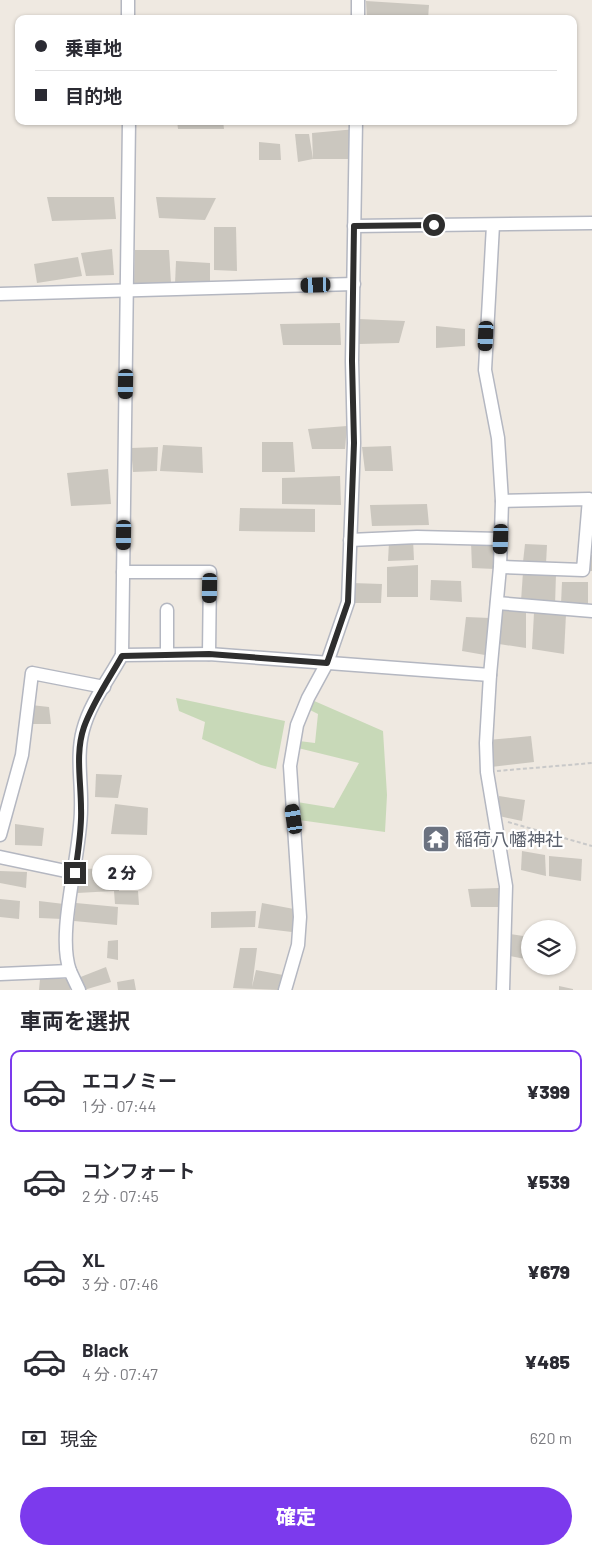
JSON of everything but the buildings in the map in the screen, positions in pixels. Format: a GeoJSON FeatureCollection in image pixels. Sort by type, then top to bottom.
{"type":"FeatureCollection","features":[{"type":"Feature","properties":{"kind":"street"},"geometry":{"type":"LineString","coordinates":[[128,0],[128,15]]}},
{"type":"Feature","properties":{"kind":"street"},"geometry":{"type":"LineString","coordinates":[[358,0],[358,15]]}},
{"type":"Feature","properties":{"kind":"street"},"geometry":{"type":"LineString","coordinates":[[79,990],[66,960],[66,930],[75,873],[81,809],[80,742],[84,727],[122,656],[129,125]]}},
{"type":"Feature","properties":{"kind":"street"},"geometry":{"type":"LineString","coordinates":[[285,990],[298,945],[300,917],[290,766],[297,725],[308,698],[327,663],[348,602],[354,443],[356,125]]}},
{"type":"Feature","properties":{"kind":"street"},"geometry":{"type":"LineString","coordinates":[[354,226],[592,223]]}},
{"type":"Feature","properties":{"kind":"street"},"geometry":{"type":"LineString","coordinates":[[493,225],[485,370],[498,438],[502,500],[500,567],[486,742],[487,772],[506,886],[503,990]]}},
{"type":"Feature","properties":{"kind":"street"},"geometry":{"type":"LineString","coordinates":[[0,294],[354,284]]}},
{"type":"Feature","properties":{"kind":"street"},"geometry":{"type":"LineString","coordinates":[[500,567],[584,570],[589,499],[502,500]]}},
{"type":"Feature","properties":{"kind":"street"},"geometry":{"type":"LineString","coordinates":[[350,540],[417,537],[501,539]]}},
{"type":"Feature","properties":{"kind":"street"},"geometry":{"type":"LineString","coordinates":[[123,572],[210,572],[209,654]]}},
{"type":"Feature","properties":{"kind":"street"},"geometry":{"type":"LineString","coordinates":[[497,603],[592,611]]}},
{"type":"Feature","properties":{"kind":"street"},"geometry":{"type":"LineString","coordinates":[[167,610],[167,653]]}},
{"type":"Feature","properties":{"kind":"street"},"geometry":{"type":"LineString","coordinates":[[122,656],[167,653],[209,654],[490,675]]}},
{"type":"Feature","properties":{"kind":"street"},"geometry":{"type":"LineString","coordinates":[[0,835],[22,755],[32,673],[104,688]]}},
{"type":"Feature","properties":{"kind":"street"},"geometry":{"type":"LineString","coordinates":[[0,857],[75,873]]}},
{"type":"Feature","properties":{"kind":"street"},"geometry":{"type":"LineString","coordinates":[[0,974],[70,972]]}},
{"type":"Feature","properties":{"kind":"path"},"geometry":{"type":"LineString","coordinates":[[487,772],[592,763]]}},
{"type":"Feature","properties":{"kind":"path"},"geometry":{"type":"LineString","coordinates":[[496,819],[592,846]]}},
{"type":"Feature","properties":{"kind":"green space"},"geometry":{"type":"Polygon","coordinates":[[[176,698],[285,721],[276,769],[261,765],[202,739],[205,722],[179,711],[176,698]]]}},
{"type":"Feature","properties":{"kind":"green space"},"geometry":{"type":"Polygon","coordinates":[[[312,700],[383,731],[387,795],[385,832],[299,820],[297,802],[334,808],[359,763],[298,748],[299,741],[315,743],[318,714],[308,709],[312,700]]]}},
{"type":"Feature","properties":{"kind":"place","name":"稲荷八幡神社"},"geometry":{"type":"Point","coordinates":[436,839]}},
{"type":"Feature","properties":{"kind":"route"},"geometry":{"type":"LineString","coordinates":[[75,873],[81,809],[80,742],[84,727],[95,702],[122,656],[167,653],[209,654],[327,663],[348,602],[354,443],[352,361],[354,226],[434,225]]}}]}
